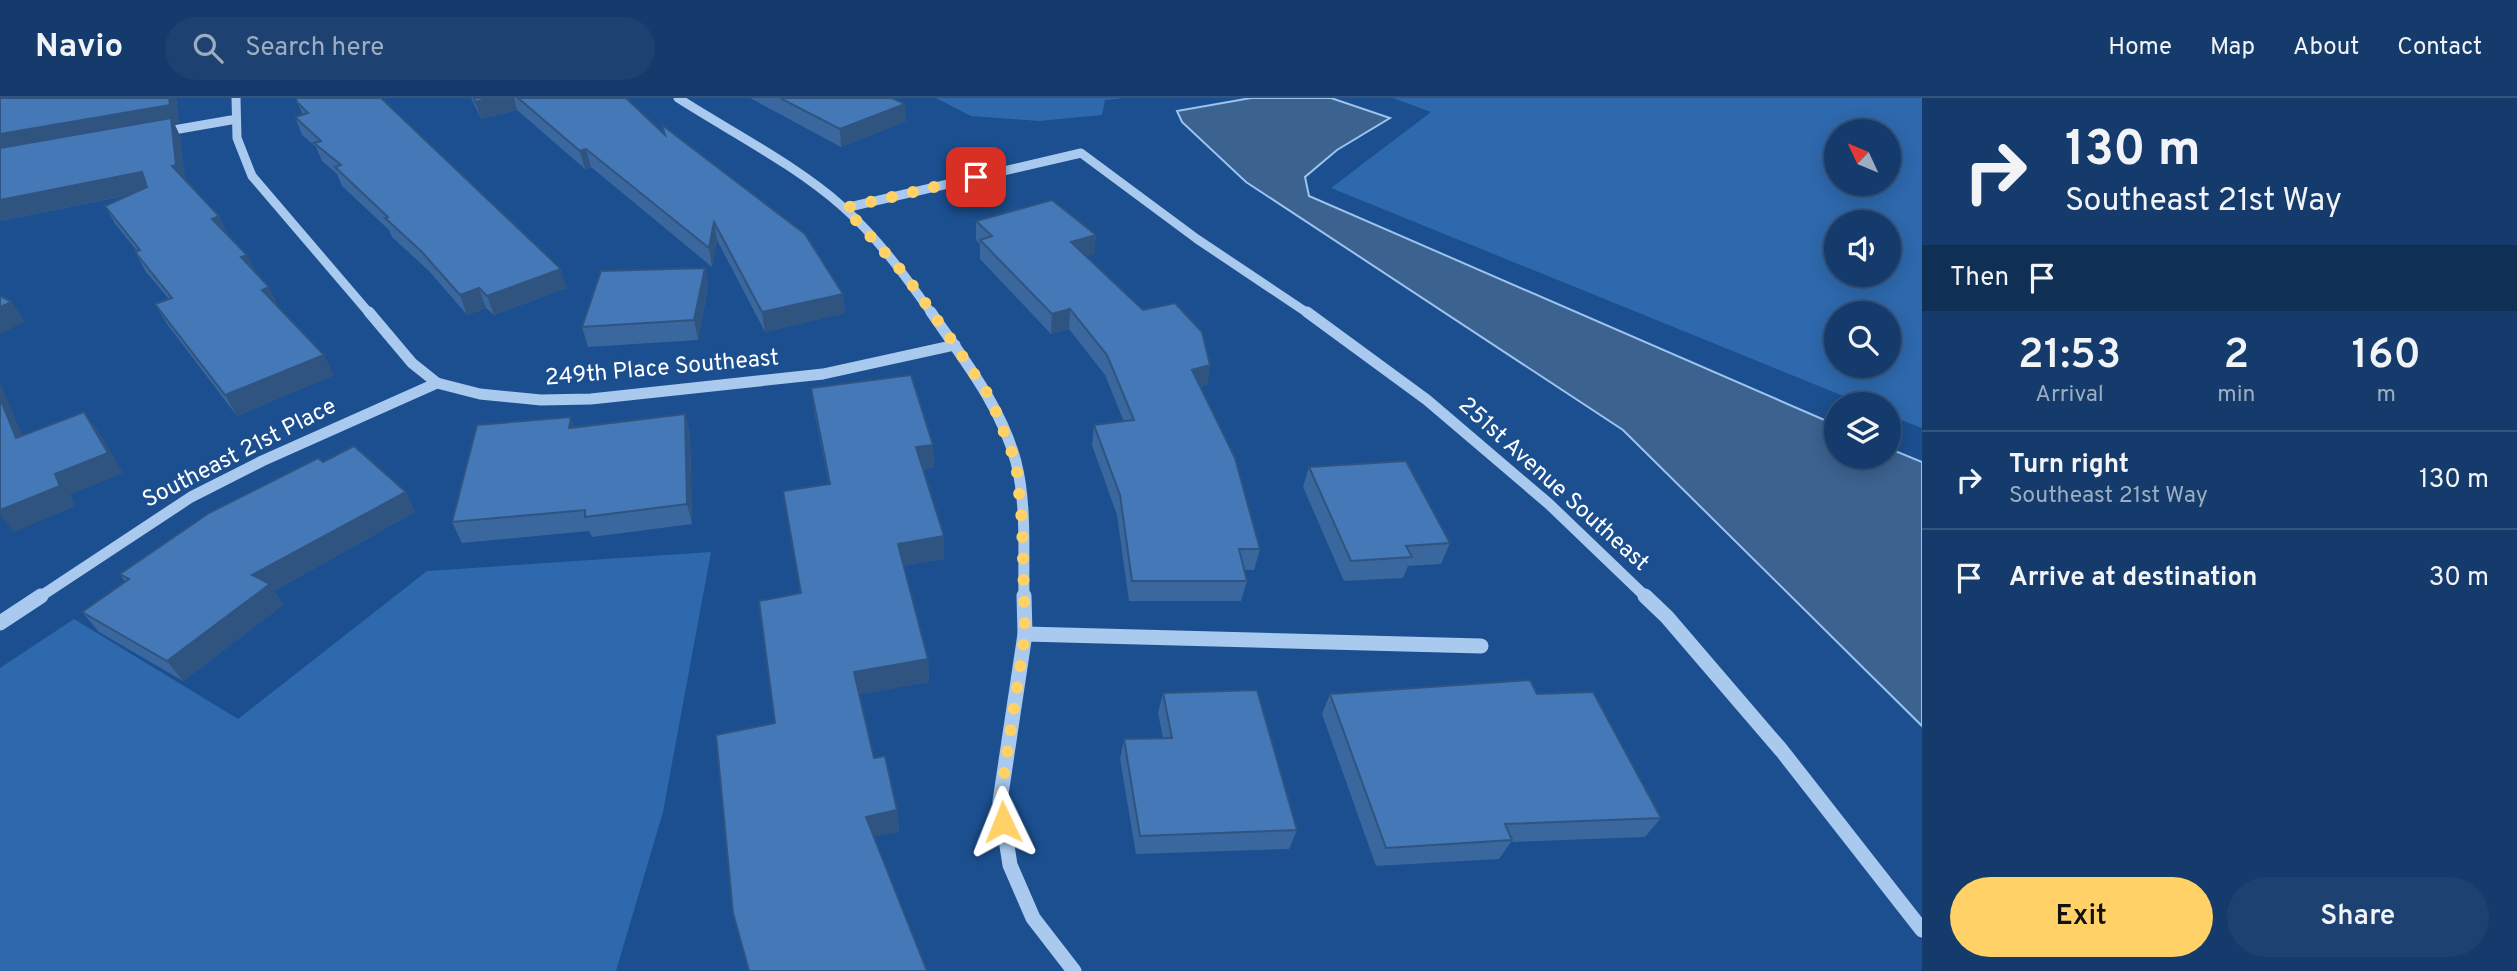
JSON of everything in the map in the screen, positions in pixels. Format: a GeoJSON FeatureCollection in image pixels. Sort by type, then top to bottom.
{"type":"FeatureCollection","features":[{"type":"Feature","properties":{"kind":"street"},"geometry":{"type":"LineString","coordinates":[[150,134],[231,120],[236,98]]}},
{"type":"Feature","properties":{"kind":"street"},"geometry":{"type":"LineString","coordinates":[[678,98],[845,208],[906,276],[991,399],[1016,463],[1022,522],[1025,634],[1000,801],[1010,865],[1033,918],[1074,971]]}},
{"type":"Feature","properties":{"kind":"street","name":"249th Place Southeast"},"geometry":{"type":"LineString","coordinates":[[231,120],[237,144],[252,176],[412,363],[437,383],[480,394],[591,399],[823,374],[955,345]]}},
{"type":"Feature","properties":{"kind":"street","name":"251st Avenue Southeast"},"geometry":{"type":"LineString","coordinates":[[845,208],[1081,153],[1197,239],[1294,303],[1427,400],[1549,504],[1676,628],[1782,751],[1922,930]]}},
{"type":"Feature","properties":{"kind":"street","name":"Southeast 21st Place"},"geometry":{"type":"LineString","coordinates":[[0,623],[191,497],[262,461],[437,383]]}},
{"type":"Feature","properties":{"kind":"street"},"geometry":{"type":"LineString","coordinates":[[1025,634],[1481,646]]}},
{"type":"Feature","properties":{"kind":"shaded area"},"geometry":{"type":"Polygon","coordinates":[[[936,98],[1124,98],[1105,100],[1102,115],[1039,121],[971,116],[936,98]]]}},
{"type":"Feature","properties":{"kind":"shaded area"},"geometry":{"type":"Polygon","coordinates":[[[1251,98],[1331,98],[1390,118],[1337,150],[1305,177],[1309,196],[1824,420],[1824,469],[1901,469],[1901,453],[1922,462],[1922,726],[1623,430],[1246,182],[1182,122],[1177,111],[1251,98]]]}},
{"type":"Feature","properties":{"kind":"shaded area"},"geometry":{"type":"Polygon","coordinates":[[[1393,98],[1922,98],[1922,428],[1901,420],[1901,392],[1833,392],[1331,188],[1431,112],[1393,98]]]}},
{"type":"Feature","properties":{"kind":"shaded area"},"geometry":{"type":"Polygon","coordinates":[[[711,552],[663,812],[616,971],[0,971],[0,668],[74,619],[238,719],[427,571],[711,552]]]}},
{"type":"Feature","properties":{"kind":"building"},"geometry":{"type":"Polygon","coordinates":[[[0,98],[169,98],[170,105],[0,134],[0,98]]]}},
{"type":"Feature","properties":{"kind":"building"},"geometry":{"type":"Polygon","coordinates":[[[296,98],[381,98],[561,269],[487,296],[479,288],[460,295],[422,252],[385,218],[388,217],[335,167],[341,165],[314,143],[321,141],[295,117],[308,113],[296,98]]]}},
{"type":"Feature","properties":{"kind":"building"},"geometry":{"type":"Polygon","coordinates":[[[474,98],[491,98],[475,102],[474,98]]]}},
{"type":"Feature","properties":{"kind":"building"},"geometry":{"type":"Polygon","coordinates":[[[518,98],[626,98],[665,135],[662,125],[805,234],[843,294],[762,312],[714,222],[709,248],[586,149],[580,151],[518,98]]]}},
{"type":"Feature","properties":{"kind":"building"},"geometry":{"type":"Polygon","coordinates":[[[780,98],[892,98],[905,104],[840,129],[780,98]]]}},
{"type":"Feature","properties":{"kind":"building"},"geometry":{"type":"Polygon","coordinates":[[[171,118],[176,165],[172,166],[219,216],[212,219],[247,255],[241,257],[269,287],[262,290],[324,355],[225,395],[155,304],[172,298],[135,252],[140,250],[105,206],[147,187],[142,172],[0,200],[0,148],[171,118]]]}},
{"type":"Feature","properties":{"kind":"building"},"geometry":{"type":"Polygon","coordinates":[[[1052,200],[1096,235],[1071,242],[1143,310],[1175,303],[1202,332],[1210,365],[1192,370],[1235,458],[1260,549],[1239,549],[1247,581],[1132,581],[1120,495],[1094,425],[1134,420],[1107,355],[1070,309],[1052,314],[980,240],[992,236],[976,221],[1052,200]]]}},
{"type":"Feature","properties":{"kind":"building"},"geometry":{"type":"Polygon","coordinates":[[[705,268],[694,320],[582,327],[601,271],[705,268]]]}},
{"type":"Feature","properties":{"kind":"building"},"geometry":{"type":"Polygon","coordinates":[[[0,296],[12,302],[0,307],[0,296]]]}},
{"type":"Feature","properties":{"kind":"building"},"geometry":{"type":"Polygon","coordinates":[[[911,375],[933,445],[916,447],[944,536],[898,544],[928,659],[854,672],[874,758],[885,756],[897,810],[866,817],[927,971],[749,971],[733,913],[716,735],[775,723],[759,601],[801,593],[783,491],[830,484],[811,388],[911,375]]]}},
{"type":"Feature","properties":{"kind":"building"},"geometry":{"type":"Polygon","coordinates":[[[0,398],[16,438],[84,412],[108,453],[55,474],[60,486],[0,510],[0,398]]]}},
{"type":"Feature","properties":{"kind":"building"},"geometry":{"type":"Polygon","coordinates":[[[685,414],[687,504],[585,517],[585,510],[452,522],[477,425],[571,417],[569,428],[685,414]]]}},
{"type":"Feature","properties":{"kind":"building"},"geometry":{"type":"Polygon","coordinates":[[[354,446],[406,492],[252,575],[270,584],[167,661],[82,612],[129,579],[120,574],[209,513],[318,458],[323,462],[354,446]]]}},
{"type":"Feature","properties":{"kind":"building"},"geometry":{"type":"Polygon","coordinates":[[[1406,461],[1450,543],[1406,546],[1412,557],[1351,561],[1309,467],[1406,461]]]}},
{"type":"Feature","properties":{"kind":"building"},"geometry":{"type":"Polygon","coordinates":[[[1530,680],[1537,694],[1593,692],[1661,818],[1505,824],[1512,840],[1386,848],[1330,694],[1530,680]]]}},
{"type":"Feature","properties":{"kind":"building"},"geometry":{"type":"Polygon","coordinates":[[[1257,690],[1297,830],[1140,836],[1124,739],[1172,738],[1163,693],[1257,690]]]}},
{"type":"Feature","properties":{"kind":"route"},"geometry":{"type":"LineString","coordinates":[[976,177],[845,208],[906,276],[955,345],[991,399],[1016,463],[1022,522],[1025,634],[1000,801],[1003,822]]}}]}
